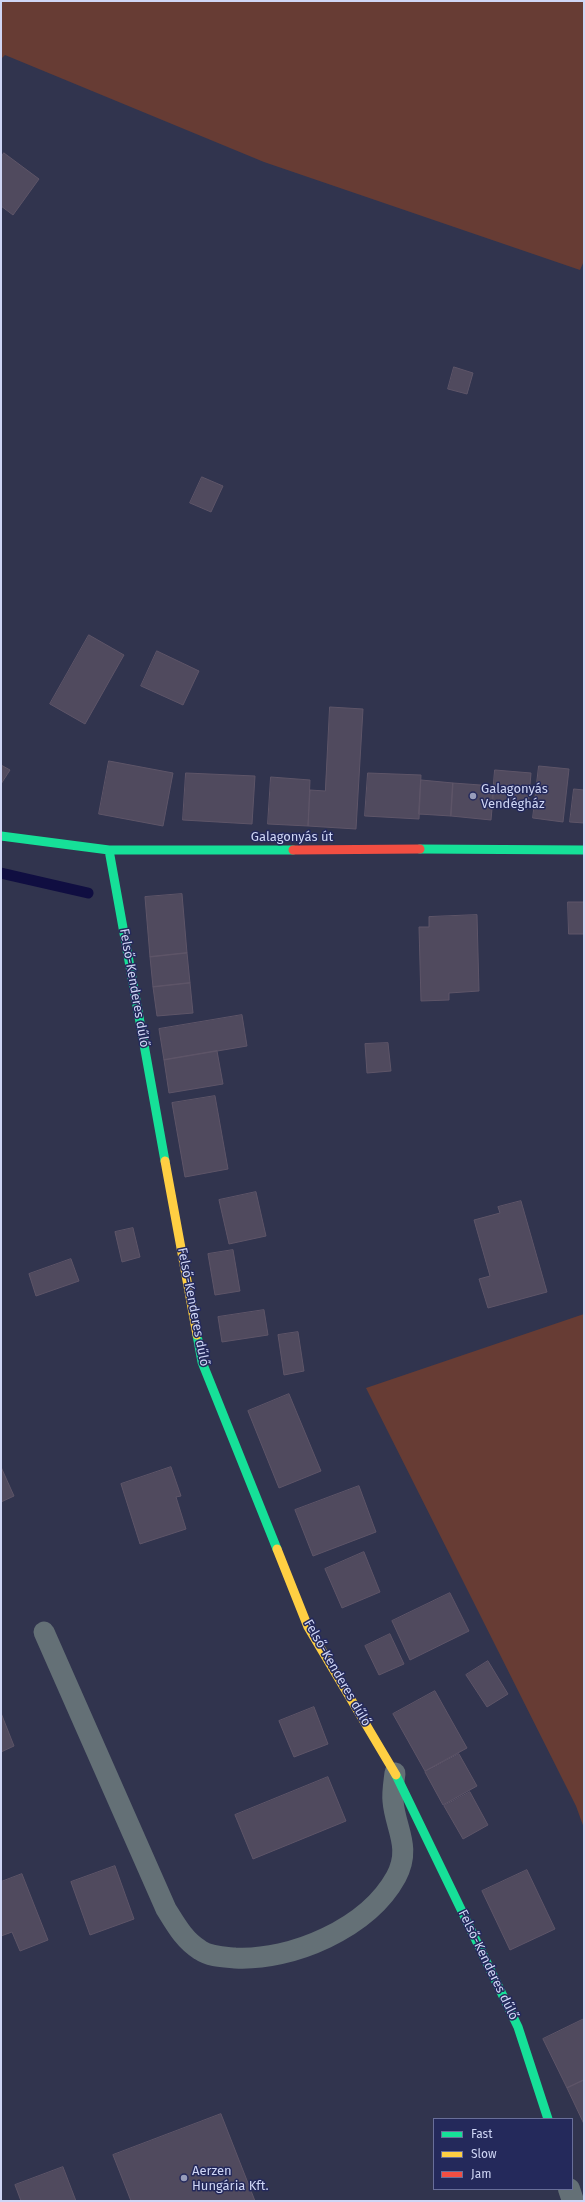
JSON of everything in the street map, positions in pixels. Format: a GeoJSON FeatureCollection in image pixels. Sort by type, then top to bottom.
{"type":"FeatureCollection","features":[{"type":"Feature","properties":{"kind":"street","name":"Galagonyás út"},"geometry":{"type":"LineString","coordinates":[[1,836],[109,850],[584,850]]}},
{"type":"Feature","properties":{"kind":"street","name":"Felső-Kenderes dűlő"},"geometry":{"type":"LineString","coordinates":[[109,850],[202,1362],[308,1627],[395,1773],[518,2027],[548,2118]]}},
{"type":"Feature","properties":{"kind":"street"},"geometry":{"type":"LineString","coordinates":[[569,2190],[572,2201]]}},
{"type":"Feature","properties":{"kind":"lane"},"geometry":{"type":"LineString","coordinates":[[44,1632],[166,1909],[184,1938],[201,1951],[222,1957],[247,1958],[277,1954],[307,1946],[333,1934],[357,1918],[383,1896],[397,1876],[403,1855],[402,1834],[393,1800],[395,1773]]}},
{"type":"Feature","properties":{"kind":"shaded area"},"geometry":{"type":"Polygon","coordinates":[[[1,1],[584,1],[584,261],[580,270],[264,162],[5,55],[1,59],[1,1]]]}},
{"type":"Feature","properties":{"kind":"shaded area"},"geometry":{"type":"Polygon","coordinates":[[[584,1314],[584,1828],[576,1806],[366,1388],[584,1314]]]}},
{"type":"Feature","properties":{"kind":"building"},"geometry":{"type":"Polygon","coordinates":[[[4,153],[39,179],[13,215],[1,206],[1,158],[4,153]]]}},
{"type":"Feature","properties":{"kind":"building"},"geometry":{"type":"Polygon","coordinates":[[[454,367],[473,373],[467,394],[448,389],[454,367]]]}},
{"type":"Feature","properties":{"kind":"building"},"geometry":{"type":"Polygon","coordinates":[[[202,477],[223,486],[211,512],[190,503],[202,477]]]}},
{"type":"Feature","properties":{"kind":"building"},"geometry":{"type":"Polygon","coordinates":[[[89,635],[124,655],[85,724],[50,704],[89,635]]]}},
{"type":"Feature","properties":{"kind":"building"},"geometry":{"type":"Polygon","coordinates":[[[157,651],[199,671],[183,705],[141,686],[157,651]]]}},
{"type":"Feature","properties":{"kind":"building"},"geometry":{"type":"Polygon","coordinates":[[[330,707],[363,709],[356,829],[308,826],[310,790],[325,791],[330,707]]]}},
{"type":"Feature","properties":{"kind":"building"},"geometry":{"type":"Polygon","coordinates":[[[109,761],[173,773],[163,826],[99,814],[109,761]]]}},
{"type":"Feature","properties":{"kind":"building"},"geometry":{"type":"Polygon","coordinates":[[[1,765],[10,770],[1,784],[1,765]]]}},
{"type":"Feature","properties":{"kind":"building"},"geometry":{"type":"Polygon","coordinates":[[[539,766],[569,769],[563,822],[533,818],[539,766]]]}},
{"type":"Feature","properties":{"kind":"building"},"geometry":{"type":"Polygon","coordinates":[[[495,770],[531,773],[528,809],[492,806],[495,770]]]}},
{"type":"Feature","properties":{"kind":"building"},"geometry":{"type":"Polygon","coordinates":[[[186,773],[255,776],[252,824],[183,820],[186,773]]]}},
{"type":"Feature","properties":{"kind":"building"},"geometry":{"type":"Polygon","coordinates":[[[368,773],[421,775],[419,819],[365,816],[368,773]]]}},
{"type":"Feature","properties":{"kind":"building"},"geometry":{"type":"Polygon","coordinates":[[[271,777],[310,780],[308,826],[268,824],[271,777]]]}},
{"type":"Feature","properties":{"kind":"building"},"geometry":{"type":"Polygon","coordinates":[[[421,780],[453,783],[451,816],[419,814],[421,780]]]}},
{"type":"Feature","properties":{"kind":"building","name":"Galagonyás Vendégház"},"geometry":{"type":"Polygon","coordinates":[[[453,783],[494,786],[491,820],[451,816],[453,783]]]}},
{"type":"Feature","properties":{"kind":"building"},"geometry":{"type":"Polygon","coordinates":[[[574,789],[584,790],[584,823],[570,822],[574,789]]]}},
{"type":"Feature","properties":{"kind":"building"},"geometry":{"type":"Polygon","coordinates":[[[182,894],[187,953],[150,957],[145,897],[182,894]]]}},
{"type":"Feature","properties":{"kind":"building"},"geometry":{"type":"Polygon","coordinates":[[[568,902],[584,902],[584,934],[569,934],[568,902]]]}},
{"type":"Feature","properties":{"kind":"building"},"geometry":{"type":"Polygon","coordinates":[[[477,915],[479,991],[449,993],[449,1000],[421,1001],[419,927],[429,927],[429,917],[477,915]]]}},
{"type":"Feature","properties":{"kind":"building"},"geometry":{"type":"Polygon","coordinates":[[[187,953],[190,983],[153,987],[150,957],[187,953]]]}},
{"type":"Feature","properties":{"kind":"building"},"geometry":{"type":"Polygon","coordinates":[[[190,983],[193,1013],[157,1016],[153,987],[190,983]]]}},
{"type":"Feature","properties":{"kind":"building"},"geometry":{"type":"Polygon","coordinates":[[[242,1015],[247,1046],[164,1060],[159,1029],[242,1015]]]}},
{"type":"Feature","properties":{"kind":"building"},"geometry":{"type":"Polygon","coordinates":[[[388,1043],[391,1071],[367,1073],[365,1044],[388,1043]]]}},
{"type":"Feature","properties":{"kind":"building"},"geometry":{"type":"Polygon","coordinates":[[[217,1051],[223,1084],[169,1093],[164,1060],[217,1051]]]}},
{"type":"Feature","properties":{"kind":"building"},"geometry":{"type":"Polygon","coordinates":[[[215,1096],[228,1169],[185,1177],[172,1103],[215,1096]]]}},
{"type":"Feature","properties":{"kind":"building"},"geometry":{"type":"Polygon","coordinates":[[[256,1192],[266,1236],[229,1244],[219,1200],[256,1192]]]}},
{"type":"Feature","properties":{"kind":"building"},"geometry":{"type":"Polygon","coordinates":[[[521,1201],[547,1292],[488,1308],[479,1279],[490,1276],[474,1220],[500,1213],[498,1207],[521,1201]]]}},
{"type":"Feature","properties":{"kind":"building"},"geometry":{"type":"Polygon","coordinates":[[[133,1228],[140,1257],[122,1262],[115,1232],[133,1228]]]}},
{"type":"Feature","properties":{"kind":"building"},"geometry":{"type":"Polygon","coordinates":[[[233,1250],[240,1291],[215,1295],[208,1254],[233,1250]]]}},
{"type":"Feature","properties":{"kind":"building"},"geometry":{"type":"Polygon","coordinates":[[[71,1259],[79,1281],[36,1296],[29,1274],[71,1259]]]}},
{"type":"Feature","properties":{"kind":"building"},"geometry":{"type":"Polygon","coordinates":[[[264,1310],[268,1335],[222,1342],[218,1317],[264,1310]]]}},
{"type":"Feature","properties":{"kind":"building"},"geometry":{"type":"Polygon","coordinates":[[[298,1332],[304,1371],[284,1375],[278,1335],[298,1332]]]}},
{"type":"Feature","properties":{"kind":"building"},"geometry":{"type":"Polygon","coordinates":[[[289,1394],[321,1471],[279,1488],[248,1411],[289,1394]]]}},
{"type":"Feature","properties":{"kind":"building"},"geometry":{"type":"Polygon","coordinates":[[[1,1467],[14,1496],[1,1502],[1,1467]]]}},
{"type":"Feature","properties":{"kind":"building"},"geometry":{"type":"Polygon","coordinates":[[[171,1467],[181,1496],[176,1497],[186,1529],[140,1544],[121,1484],[171,1467]]]}},
{"type":"Feature","properties":{"kind":"building"},"geometry":{"type":"Polygon","coordinates":[[[359,1486],[376,1532],[313,1556],[295,1510],[359,1486]]]}},
{"type":"Feature","properties":{"kind":"building"},"geometry":{"type":"Polygon","coordinates":[[[364,1552],[380,1592],[342,1608],[325,1569],[364,1552]]]}},
{"type":"Feature","properties":{"kind":"building"},"geometry":{"type":"Polygon","coordinates":[[[450,1593],[469,1631],[410,1660],[392,1621],[450,1593]]]}},
{"type":"Feature","properties":{"kind":"building"},"geometry":{"type":"Polygon","coordinates":[[[390,1634],[404,1664],[379,1675],[365,1646],[390,1634]]]}},
{"type":"Feature","properties":{"kind":"building"},"geometry":{"type":"Polygon","coordinates":[[[488,1661],[508,1694],[487,1707],[466,1675],[488,1661]]]}},
{"type":"Feature","properties":{"kind":"building"},"geometry":{"type":"Polygon","coordinates":[[[435,1691],[467,1748],[425,1771],[393,1714],[435,1691]]]}},
{"type":"Feature","properties":{"kind":"building"},"geometry":{"type":"Polygon","coordinates":[[[314,1707],[328,1744],[294,1757],[279,1721],[314,1707]]]}},
{"type":"Feature","properties":{"kind":"building"},"geometry":{"type":"Polygon","coordinates":[[[1,1713],[14,1746],[1,1752],[1,1713]]]}},
{"type":"Feature","properties":{"kind":"building"},"geometry":{"type":"Polygon","coordinates":[[[459,1754],[477,1786],[443,1805],[425,1772],[459,1754]]]}},
{"type":"Feature","properties":{"kind":"building"},"geometry":{"type":"Polygon","coordinates":[[[328,1777],[346,1821],[253,1859],[235,1815],[328,1777]]]}},
{"type":"Feature","properties":{"kind":"building"},"geometry":{"type":"Polygon","coordinates":[[[470,1792],[488,1825],[463,1839],[444,1806],[470,1792]]]}},
{"type":"Feature","properties":{"kind":"building"},"geometry":{"type":"Polygon","coordinates":[[[115,1866],[134,1919],[90,1935],[71,1882],[115,1866]]]}},
{"type":"Feature","properties":{"kind":"building"},"geometry":{"type":"Polygon","coordinates":[[[527,1870],[555,1929],[510,1950],[482,1891],[527,1870]]]}},
{"type":"Feature","properties":{"kind":"building"},"geometry":{"type":"Polygon","coordinates":[[[22,1874],[48,1940],[20,1951],[12,1932],[1,1936],[1,1882],[22,1874]]]}},
{"type":"Feature","properties":{"kind":"building"},"geometry":{"type":"Polygon","coordinates":[[[584,2019],[584,2080],[567,2088],[543,2039],[584,2019]]]}},
{"type":"Feature","properties":{"kind":"building"},"geometry":{"type":"Polygon","coordinates":[[[584,2080],[584,2124],[567,2088],[584,2080]]]}},
{"type":"Feature","properties":{"kind":"building","name":"Aerzen Hungária Kft."},"geometry":{"type":"Polygon","coordinates":[[[221,2114],[255,2201],[131,2201],[113,2155],[221,2114]]]}},
{"type":"Feature","properties":{"kind":"building"},"geometry":{"type":"Polygon","coordinates":[[[63,2167],[76,2201],[21,2201],[15,2185],[63,2167]]]}},
{"type":"Feature","properties":{"kind":"waterway"},"geometry":{"type":"LineString","coordinates":[[1,873],[88,893]]}},
{"type":"Feature","properties":{"kind":"traffic: fast"},"geometry":{"type":"LineString","coordinates":[[1,836],[109,850],[293,850]]}},
{"type":"Feature","properties":{"kind":"traffic: fast"},"geometry":{"type":"LineString","coordinates":[[420,849],[584,850]]}},
{"type":"Feature","properties":{"kind":"traffic: fast"},"geometry":{"type":"LineString","coordinates":[[109,850],[165,1161]]}},
{"type":"Feature","properties":{"kind":"traffic: fast"},"geometry":{"type":"LineString","coordinates":[[197,1335],[202,1362],[277,1549]]}},
{"type":"Feature","properties":{"kind":"traffic: fast"},"geometry":{"type":"LineString","coordinates":[[396,1775],[518,2027],[548,2118]]}},
{"type":"Feature","properties":{"kind":"traffic: slow"},"geometry":{"type":"LineString","coordinates":[[165,1161],[197,1335]]}},
{"type":"Feature","properties":{"kind":"traffic: slow"},"geometry":{"type":"LineString","coordinates":[[277,1549],[308,1627],[396,1775]]}},
{"type":"Feature","properties":{"kind":"traffic: jam"},"geometry":{"type":"LineString","coordinates":[[293,850],[420,849]]}},
{"type":"Feature","properties":{"kind":"place","name":"Galagonyás Vendégház"},"geometry":{"type":"Point","coordinates":[473,796]}},
{"type":"Feature","properties":{"kind":"place","name":"Aerzen Hungária Kft."},"geometry":{"type":"Point","coordinates":[184,2178]}}]}
